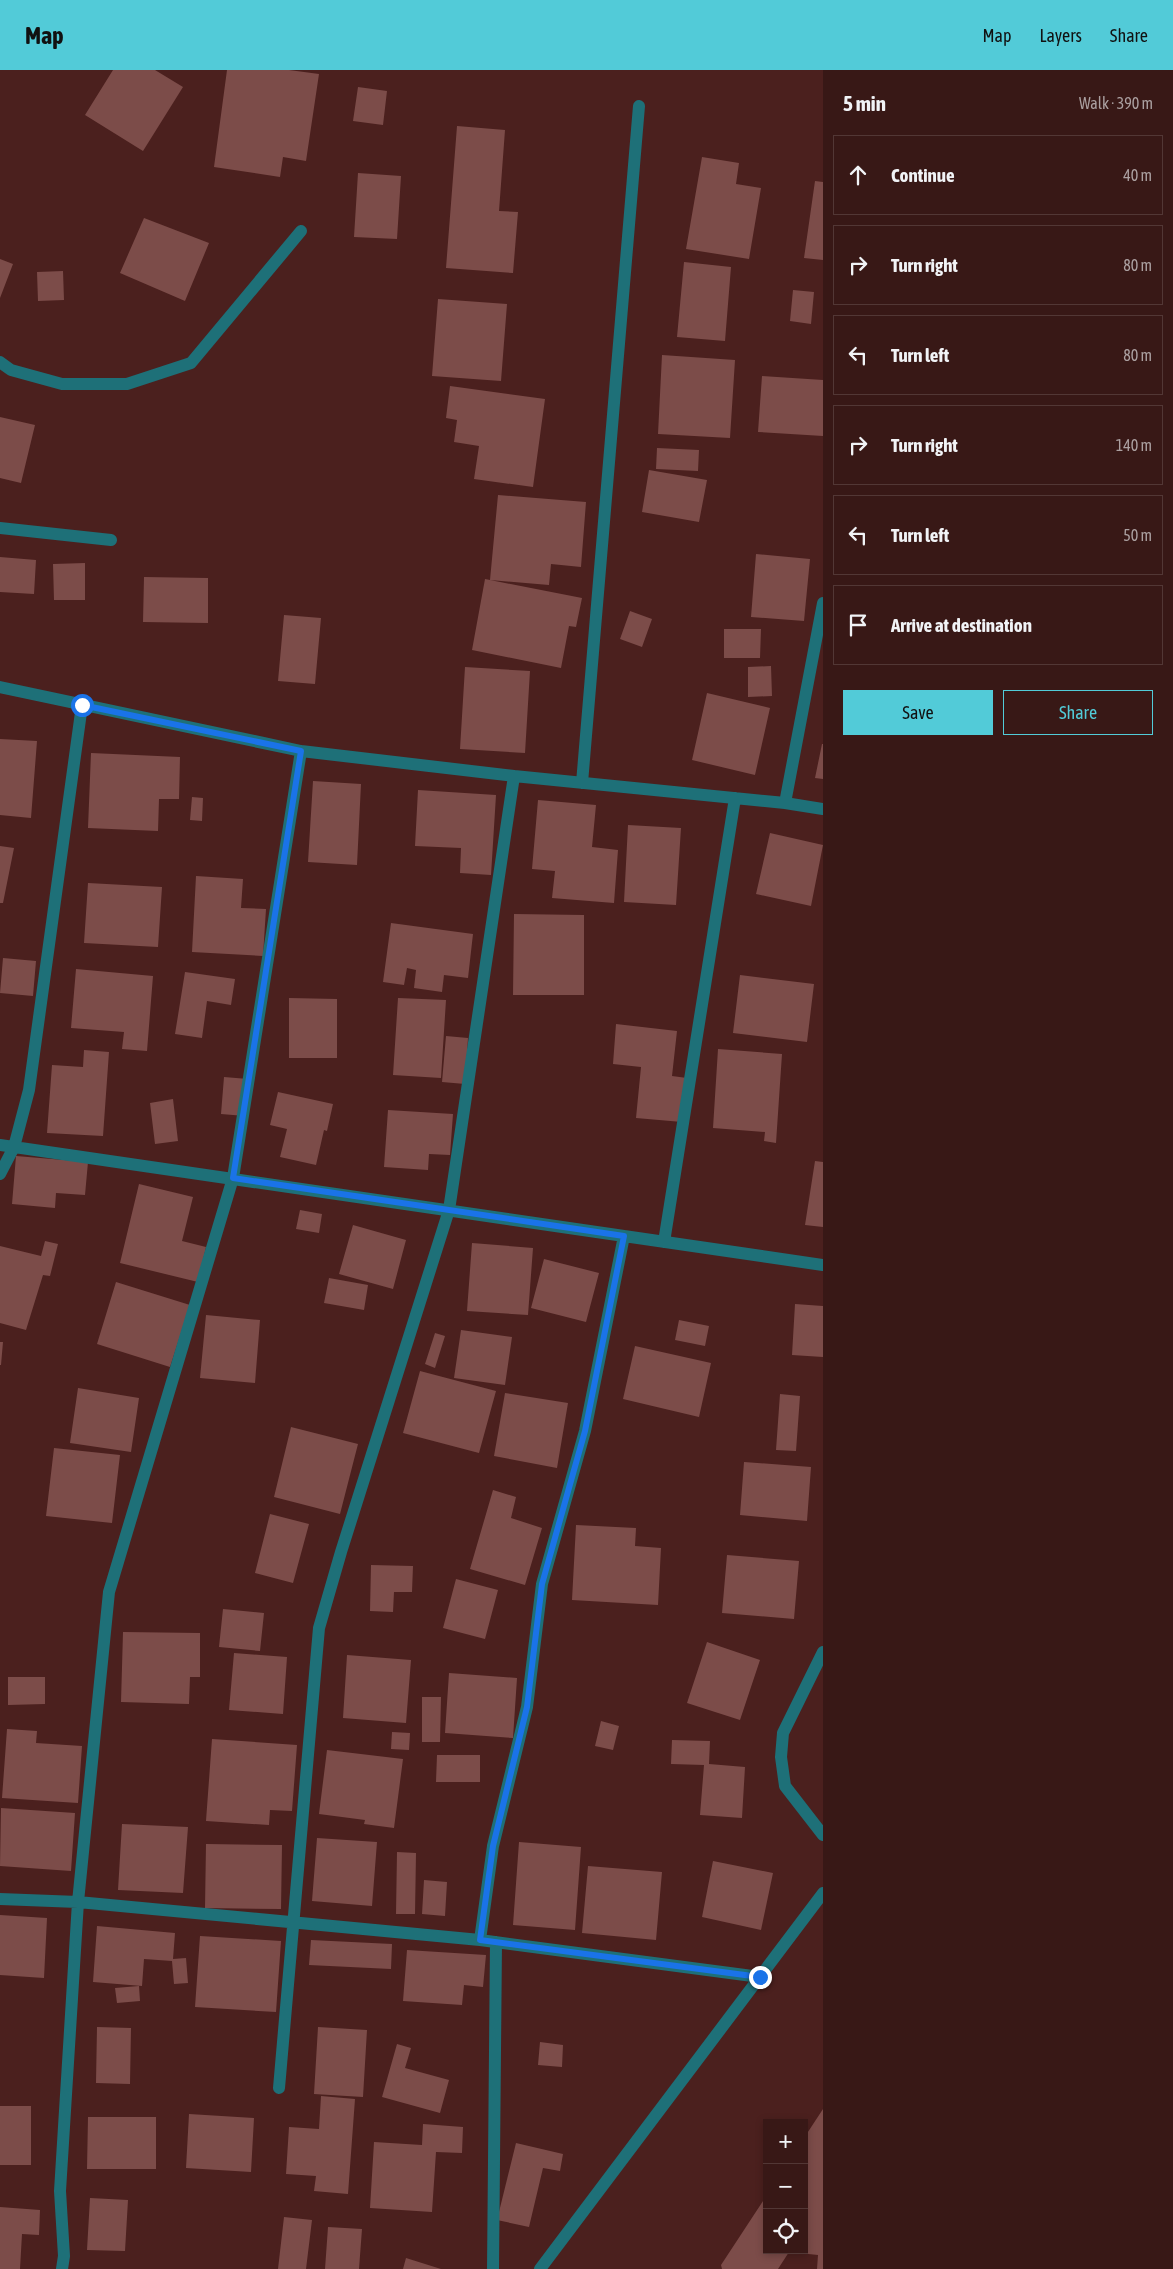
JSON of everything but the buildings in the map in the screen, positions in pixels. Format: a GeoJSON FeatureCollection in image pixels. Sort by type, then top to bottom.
{"type":"FeatureCollection","features":[{"type":"Feature","properties":{"kind":"street"},"geometry":{"type":"LineString","coordinates":[[582,783],[639,106]]}},
{"type":"Feature","properties":{"kind":"street"},"geometry":{"type":"LineString","coordinates":[[0,362],[11,370],[62,384],[127,384],[191,363],[301,231]]}},
{"type":"Feature","properties":{"kind":"street"},"geometry":{"type":"LineString","coordinates":[[0,528],[111,540]]}},
{"type":"Feature","properties":{"kind":"street"},"geometry":{"type":"LineString","coordinates":[[785,803],[823,603]]}},
{"type":"Feature","properties":{"kind":"street"},"geometry":{"type":"LineString","coordinates":[[0,687],[301,751],[514,776],[785,803],[823,809]]}},
{"type":"Feature","properties":{"kind":"street"},"geometry":{"type":"LineString","coordinates":[[0,1174],[14,1147],[29,1090],[82,705]]}},
{"type":"Feature","properties":{"kind":"street"},"geometry":{"type":"LineString","coordinates":[[62,2269],[64,2256],[60,2192],[78,1902],[109,1592],[233,1178],[301,751]]}},
{"type":"Feature","properties":{"kind":"street"},"geometry":{"type":"LineString","coordinates":[[279,2088],[319,1628],[341,1552],[449,1210],[514,776]]}},
{"type":"Feature","properties":{"kind":"street"},"geometry":{"type":"LineString","coordinates":[[664,1242],[735,798]]}},
{"type":"Feature","properties":{"kind":"street"},"geometry":{"type":"LineString","coordinates":[[0,1145],[823,1265]]}},
{"type":"Feature","properties":{"kind":"street"},"geometry":{"type":"LineString","coordinates":[[480,1940],[493,1846],[527,1707],[542,1584],[585,1431],[624,1236]]}},
{"type":"Feature","properties":{"kind":"street"},"geometry":{"type":"LineString","coordinates":[[823,1652],[783,1733],[781,1758],[785,1786],[823,1835]]}},
{"type":"Feature","properties":{"kind":"street"},"geometry":{"type":"LineString","coordinates":[[540,2269],[823,1893]]}},
{"type":"Feature","properties":{"kind":"street"},"geometry":{"type":"LineString","coordinates":[[0,1899],[78,1902],[480,1940],[760,1977]]}},
{"type":"Feature","properties":{"kind":"street"},"geometry":{"type":"LineString","coordinates":[[494,2269],[496,1942]]}},
{"type":"Feature","properties":{"kind":"route"},"geometry":{"type":"LineString","coordinates":[[82,705],[301,751],[233,1178],[624,1236],[585,1431],[542,1584],[527,1707],[493,1846],[480,1940],[760,1977]]}}]}
